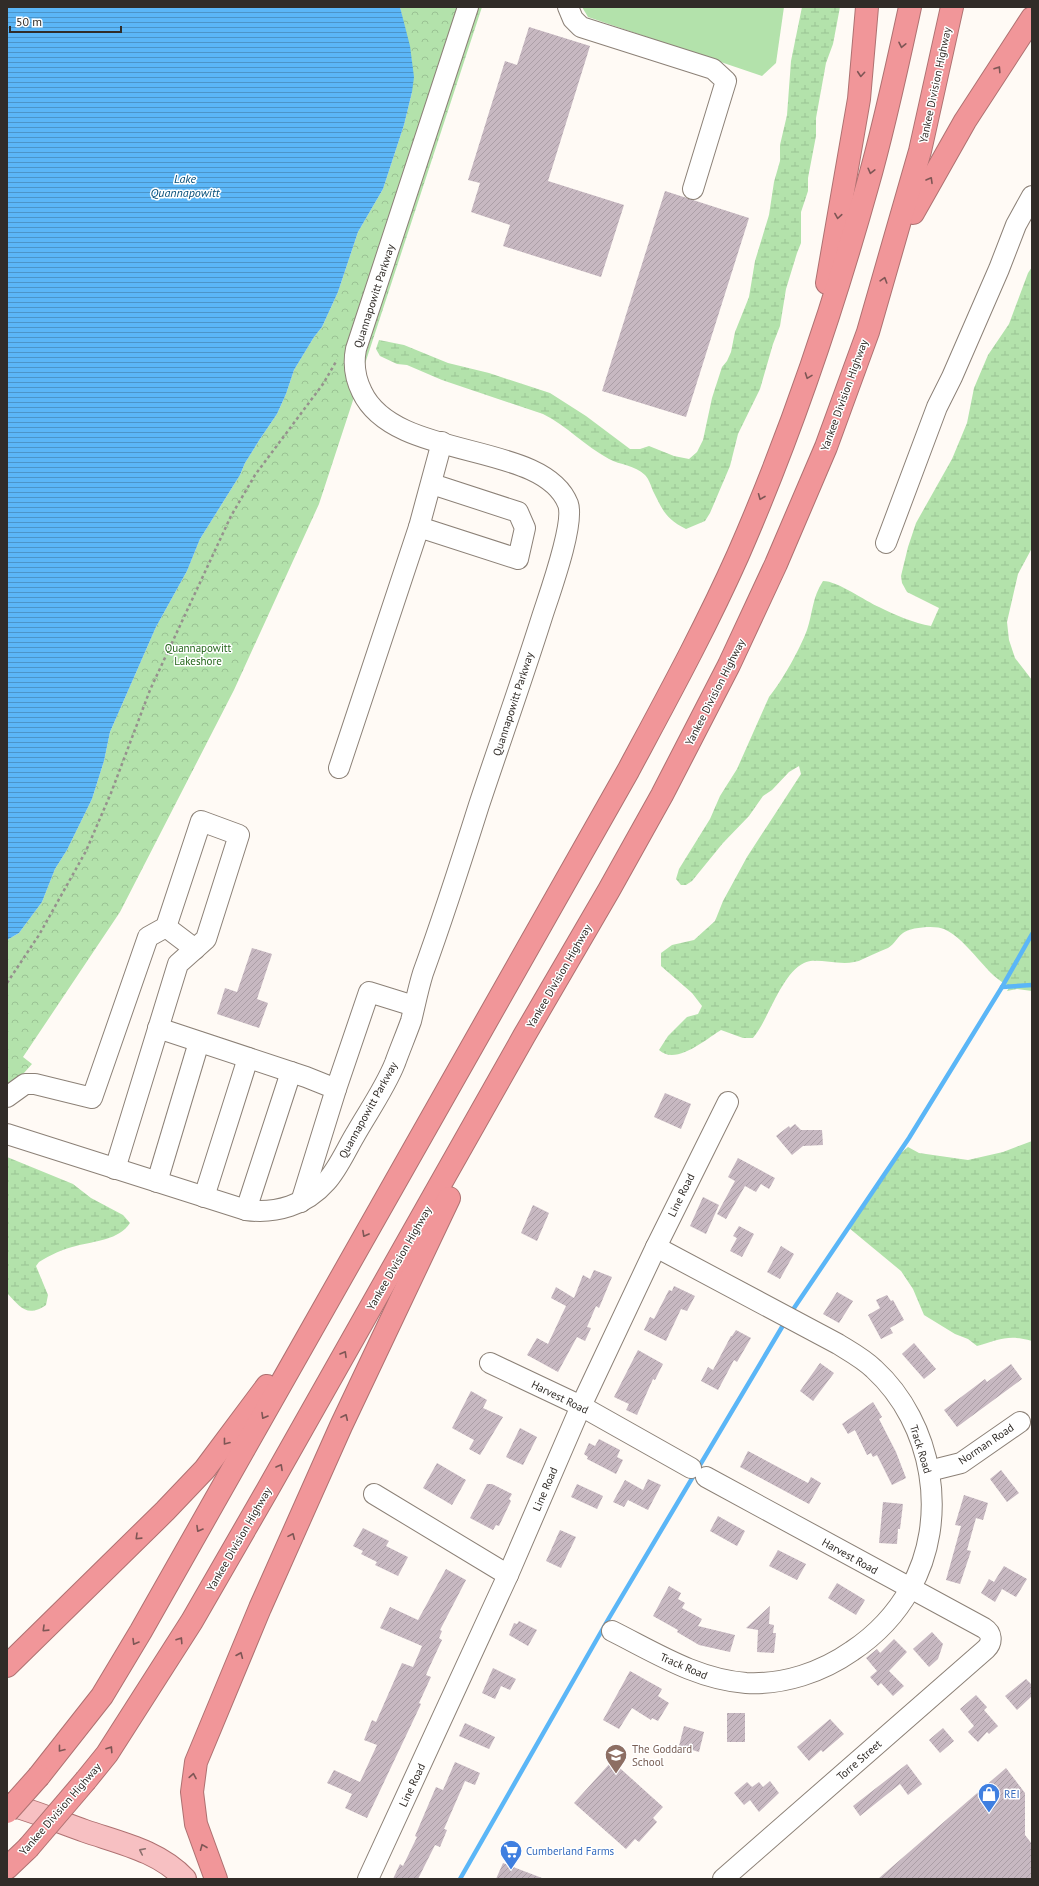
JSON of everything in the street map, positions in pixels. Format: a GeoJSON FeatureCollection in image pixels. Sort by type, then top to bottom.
{"type":"FeatureCollection","features":[{"type":"Feature","properties":{"kind":"highway"},"geometry":{"type":"LineString","coordinates":[[816,354],[859,99],[867,7]]}},
{"type":"Feature","properties":{"kind":"highway"},"geometry":{"type":"LineString","coordinates":[[7,1812],[39,1776],[102,1696],[141,1631],[628,771],[687,661],[738,556],[816,354],[839,284],[868,185],[889,104],[910,7]]}},
{"type":"Feature","properties":{"kind":"highway","name":"Yankee Division Highway"},"geometry":{"type":"LineString","coordinates":[[7,1868],[28,1848],[107,1754],[192,1621],[662,795],[729,665],[776,564],[826,447],[868,332],[920,151],[952,7]]}},
{"type":"Feature","properties":{"kind":"highway"},"geometry":{"type":"LineString","coordinates":[[892,251],[929,182],[965,121],[1032,18]]}},
{"type":"Feature","properties":{"kind":"highway"},"geometry":{"type":"LineString","coordinates":[[216,1879],[199,1836],[192,1802],[192,1778],[201,1750],[260,1608],[332,1447],[477,1141],[508,1065]]}},
{"type":"Feature","properties":{"kind":"highway"},"geometry":{"type":"LineString","coordinates":[[7,1666],[165,1511],[204,1469],[324,1309]]}},
{"type":"Feature","properties":{"kind":"main road"},"geometry":{"type":"LineString","coordinates":[[7,1804],[35,1812],[85,1831],[134,1847],[176,1870],[186,1879]]}},
{"type":"Feature","properties":{"kind":"street","name":"Quannapowitt Parkway"},"geometry":{"type":"LineString","coordinates":[[7,1134],[246,1210],[272,1211],[289,1207],[301,1202],[319,1189],[331,1176],[394,1066],[410,1023],[421,979],[451,896],[546,603],[567,527],[569,507],[559,489],[533,470],[402,430],[388,423],[376,413],[367,401],[360,387],[356,373],[355,357],[468,7]]}},
{"type":"Feature","properties":{"kind":"street"},"geometry":{"type":"LineString","coordinates":[[568,7],[573,19],[581,27],[713,70],[726,81],[693,189]]}},
{"type":"Feature","properties":{"kind":"street"},"geometry":{"type":"LineString","coordinates":[[886,543],[937,406],[952,377],[996,276],[1016,225],[1032,196]]}},
{"type":"Feature","properties":{"kind":"street"},"geometry":{"type":"LineString","coordinates":[[339,768],[419,527],[432,484],[442,442]]}},
{"type":"Feature","properties":{"kind":"street"},"geometry":{"type":"LineString","coordinates":[[419,527],[518,558],[525,528],[518,512],[432,484]]}},
{"type":"Feature","properties":{"kind":"street"},"geometry":{"type":"LineString","coordinates":[[7,1097],[24,1084],[35,1084],[92,1098],[148,937],[166,926],[201,821],[239,835],[206,939],[178,964],[115,1169]]}},
{"type":"Feature","properties":{"kind":"street"},"geometry":{"type":"LineString","coordinates":[[166,926],[195,948]]}},
{"type":"Feature","properties":{"kind":"street"},"geometry":{"type":"LineString","coordinates":[[301,1202],[336,1089],[369,992],[414,1006]]}},
{"type":"Feature","properties":{"kind":"street"},"geometry":{"type":"LineString","coordinates":[[158,1028],[291,1072],[336,1089]]}},
{"type":"Feature","properties":{"kind":"street"},"geometry":{"type":"LineString","coordinates":[[157,1182],[200,1042]]}},
{"type":"Feature","properties":{"kind":"street"},"geometry":{"type":"LineString","coordinates":[[204,1197],[248,1058]]}},
{"type":"Feature","properties":{"kind":"street"},"geometry":{"type":"LineString","coordinates":[[246,1210],[291,1072]]}},
{"type":"Feature","properties":{"kind":"street","name":"Line Road"},"geometry":{"type":"LineString","coordinates":[[368,1879],[508,1575],[581,1406],[656,1247],[728,1102]]}},
{"type":"Feature","properties":{"kind":"street","name":"Track Road"},"geometry":{"type":"LineString","coordinates":[[612,1631],[684,1669],[715,1679],[747,1683],[776,1682],[811,1673],[842,1658],[883,1626],[910,1589],[919,1568],[929,1536],[932,1503],[929,1471],[919,1435],[908,1411],[880,1375],[853,1353],[789,1317],[656,1247]]}},
{"type":"Feature","properties":{"kind":"street","name":"Harvest Road"},"geometry":{"type":"LineString","coordinates":[[490,1363],[581,1406],[698,1473],[986,1629],[991,1638]]}},
{"type":"Feature","properties":{"kind":"street","name":"Norman Road"},"geometry":{"type":"LineString","coordinates":[[929,1471],[962,1463],[1020,1422]]}},
{"type":"Feature","properties":{"kind":"street"},"geometry":{"type":"LineString","coordinates":[[374,1494],[508,1575]]}},
{"type":"Feature","properties":{"kind":"street","name":"Torre Street"},"geometry":{"type":"LineString","coordinates":[[723,1879],[986,1649],[990,1644],[991,1638]]}},
{"type":"Feature","properties":{"kind":"path"},"geometry":{"type":"LineString","coordinates":[[7,983],[39,935],[86,851],[150,690],[231,516],[255,475],[323,384],[338,357]]}},
{"type":"Feature","properties":{"kind":"green space","name":"Quannapowitt Lakeshore"},"geometry":{"type":"Polygon","coordinates":[[[400,7],[482,7],[319,504],[234,690],[120,912],[23,1057],[32,1064],[7,1092],[7,940],[19,933],[42,902],[55,869],[67,850],[92,799],[104,761],[110,732],[156,627],[187,571],[200,539],[240,475],[245,463],[277,414],[294,370],[314,337],[322,327],[338,292],[358,232],[383,189],[404,125],[412,92],[412,62],[400,7]]]}},
{"type":"Feature","properties":{"kind":"green space"},"geometry":{"type":"Polygon","coordinates":[[[582,7],[784,7],[776,63],[762,76],[588,17],[582,7]]]}},
{"type":"Feature","properties":{"kind":"green space"},"geometry":{"type":"Polygon","coordinates":[[[802,7],[840,7],[833,44],[826,63],[816,118],[816,136],[808,178],[808,191],[801,212],[801,243],[786,289],[780,326],[773,344],[760,389],[738,434],[730,466],[710,513],[705,521],[686,529],[674,522],[666,514],[656,498],[648,478],[645,475],[637,469],[618,463],[600,454],[560,424],[543,414],[442,380],[407,365],[397,364],[380,356],[376,349],[379,340],[404,345],[448,363],[489,373],[550,393],[586,416],[630,449],[640,449],[649,446],[674,456],[689,459],[697,452],[703,440],[712,398],[722,367],[727,361],[731,352],[735,332],[749,297],[755,261],[769,215],[774,182],[780,161],[780,145],[787,115],[791,61],[802,7]]]}},
{"type":"Feature","properties":{"kind":"green space"},"geometry":{"type":"Polygon","coordinates":[[[1032,267],[1032,548],[1018,574],[1007,622],[1009,640],[1015,658],[1032,680],[1032,991],[1017,989],[1007,991],[1010,986],[1002,982],[986,968],[962,942],[944,929],[929,927],[911,929],[899,936],[888,948],[856,962],[840,963],[810,961],[804,963],[796,969],[782,987],[759,1030],[753,1038],[743,1038],[721,1030],[699,1045],[682,1053],[674,1055],[666,1054],[659,1050],[668,1036],[687,1017],[698,1014],[702,1006],[692,993],[661,966],[661,953],[672,945],[694,940],[715,921],[723,901],[747,857],[801,774],[799,766],[789,772],[772,790],[763,796],[749,816],[723,843],[692,881],[686,885],[681,885],[676,879],[679,869],[710,819],[720,796],[737,769],[769,697],[785,674],[800,646],[807,630],[819,587],[823,581],[836,584],[898,616],[931,626],[939,608],[907,592],[902,583],[901,576],[908,547],[916,523],[952,459],[967,423],[974,388],[988,355],[1009,324],[1028,273],[1032,267]]]}},
{"type":"Feature","properties":{"kind":"green space"},"geometry":{"type":"Polygon","coordinates":[[[1032,1141],[1032,1341],[1010,1338],[977,1346],[968,1339],[955,1334],[924,1315],[913,1289],[901,1271],[849,1228],[883,1173],[908,1147],[919,1153],[968,1160],[1003,1152],[1032,1141]]]}},
{"type":"Feature","properties":{"kind":"green space"},"geometry":{"type":"Polygon","coordinates":[[[7,1157],[73,1184],[91,1198],[123,1215],[130,1223],[120,1233],[106,1239],[66,1249],[39,1262],[36,1266],[48,1295],[46,1305],[34,1311],[24,1309],[7,1293],[7,1157]]]}},
{"type":"Feature","properties":{"kind":"water","name":"Lake Quannapowitt"},"geometry":{"type":"Polygon","coordinates":[[[7,7],[400,7],[410,46],[414,77],[404,125],[383,189],[358,232],[338,292],[322,327],[314,337],[294,370],[277,414],[245,463],[240,475],[200,539],[187,571],[156,627],[110,732],[104,761],[92,799],[67,850],[55,869],[42,902],[19,933],[7,940],[7,7]]]}},
{"type":"Feature","properties":{"kind":"building"},"geometry":{"type":"Polygon","coordinates":[[[529,27],[590,46],[548,181],[624,205],[601,277],[503,246],[510,225],[471,212],[480,183],[468,180],[505,61],[517,65],[529,27]]]}},
{"type":"Feature","properties":{"kind":"building"},"geometry":{"type":"Polygon","coordinates":[[[665,191],[749,218],[686,417],[602,391],[665,191]]]}},
{"type":"Feature","properties":{"kind":"building"},"geometry":{"type":"Polygon","coordinates":[[[252,948],[272,954],[257,999],[268,1003],[259,1028],[217,1014],[225,988],[237,992],[252,948]]]}},
{"type":"Feature","properties":{"kind":"building"},"geometry":{"type":"Polygon","coordinates":[[[665,1093],[691,1104],[681,1129],[654,1117],[665,1093]]]}},
{"type":"Feature","properties":{"kind":"building"},"geometry":{"type":"Polygon","coordinates":[[[795,1124],[801,1130],[822,1130],[823,1145],[803,1146],[792,1155],[776,1136],[789,1126],[790,1128],[795,1124]]]}},
{"type":"Feature","properties":{"kind":"building"},"geometry":{"type":"Polygon","coordinates":[[[738,1158],[775,1178],[769,1189],[761,1184],[756,1192],[745,1186],[726,1219],[717,1214],[735,1181],[728,1177],[738,1158]]]}},
{"type":"Feature","properties":{"kind":"building"},"geometry":{"type":"Polygon","coordinates":[[[703,1197],[719,1205],[706,1234],[690,1226],[703,1197]]]}},
{"type":"Feature","properties":{"kind":"building"},"geometry":{"type":"Polygon","coordinates":[[[533,1205],[549,1213],[537,1241],[521,1233],[533,1205]]]}},
{"type":"Feature","properties":{"kind":"building"},"geometry":{"type":"Polygon","coordinates":[[[739,1226],[754,1234],[742,1257],[730,1251],[737,1238],[733,1236],[739,1226]]]}},
{"type":"Feature","properties":{"kind":"building"},"geometry":{"type":"Polygon","coordinates":[[[781,1246],[794,1254],[780,1279],[767,1272],[781,1246]]]}},
{"type":"Feature","properties":{"kind":"building"},"geometry":{"type":"Polygon","coordinates":[[[594,1270],[612,1277],[599,1308],[596,1306],[587,1327],[591,1328],[585,1341],[577,1337],[558,1372],[527,1355],[537,1338],[548,1344],[566,1306],[551,1298],[556,1287],[574,1298],[583,1275],[590,1279],[594,1270]]]}},
{"type":"Feature","properties":{"kind":"building"},"geometry":{"type":"Polygon","coordinates":[[[674,1286],[695,1296],[687,1311],[681,1309],[666,1341],[644,1330],[650,1317],[654,1319],[669,1290],[672,1291],[674,1286]]]}},
{"type":"Feature","properties":{"kind":"building"},"geometry":{"type":"Polygon","coordinates":[[[837,1292],[853,1301],[839,1323],[823,1314],[837,1292]]]}},
{"type":"Feature","properties":{"kind":"building"},"geometry":{"type":"Polygon","coordinates":[[[887,1295],[891,1301],[893,1300],[904,1320],[890,1328],[893,1333],[881,1339],[868,1315],[880,1308],[876,1300],[887,1295]]]}},
{"type":"Feature","properties":{"kind":"building"},"geometry":{"type":"Polygon","coordinates":[[[736,1330],[751,1338],[737,1362],[734,1360],[718,1390],[701,1381],[708,1367],[713,1370],[731,1336],[736,1330]]]}},
{"type":"Feature","properties":{"kind":"building"},"geometry":{"type":"Polygon","coordinates":[[[914,1343],[936,1369],[924,1379],[902,1354],[914,1343]]]}},
{"type":"Feature","properties":{"kind":"building"},"geometry":{"type":"Polygon","coordinates":[[[638,1350],[663,1364],[655,1380],[653,1379],[637,1415],[626,1410],[629,1404],[614,1397],[638,1350]]]}},
{"type":"Feature","properties":{"kind":"building"},"geometry":{"type":"Polygon","coordinates":[[[820,1363],[834,1373],[813,1401],[800,1391],[820,1363]]]}},
{"type":"Feature","properties":{"kind":"building"},"geometry":{"type":"Polygon","coordinates":[[[1011,1364],[1022,1379],[957,1427],[944,1410],[985,1379],[987,1382],[1011,1364]]]}},
{"type":"Feature","properties":{"kind":"building"},"geometry":{"type":"Polygon","coordinates":[[[471,1391],[487,1400],[483,1408],[503,1417],[480,1455],[469,1449],[474,1440],[452,1428],[471,1391]]]}},
{"type":"Feature","properties":{"kind":"building"},"geometry":{"type":"Polygon","coordinates":[[[873,1402],[882,1417],[879,1419],[896,1452],[906,1478],[892,1485],[877,1455],[873,1457],[871,1453],[867,1455],[855,1430],[848,1434],[842,1424],[873,1402]]]}},
{"type":"Feature","properties":{"kind":"building"},"geometry":{"type":"Polygon","coordinates":[[[520,1428],[537,1437],[523,1465],[506,1457],[520,1428]]]}},
{"type":"Feature","properties":{"kind":"building"},"geometry":{"type":"Polygon","coordinates":[[[599,1439],[620,1450],[617,1457],[623,1460],[616,1474],[587,1459],[588,1457],[584,1454],[589,1443],[595,1446],[599,1439]]]}},
{"type":"Feature","properties":{"kind":"building"},"geometry":{"type":"Polygon","coordinates":[[[748,1451],[808,1483],[811,1477],[821,1483],[809,1504],[740,1467],[748,1451]]]}},
{"type":"Feature","properties":{"kind":"building"},"geometry":{"type":"Polygon","coordinates":[[[437,1463],[466,1480],[452,1505],[423,1488],[437,1463]]]}},
{"type":"Feature","properties":{"kind":"building"},"geometry":{"type":"Polygon","coordinates":[[[1001,1470],[1019,1493],[1007,1502],[990,1479],[1001,1470]]]}},
{"type":"Feature","properties":{"kind":"building"},"geometry":{"type":"Polygon","coordinates":[[[648,1479],[661,1485],[648,1510],[628,1500],[624,1507],[613,1502],[625,1480],[643,1490],[648,1479]]]}},
{"type":"Feature","properties":{"kind":"building"},"geometry":{"type":"Polygon","coordinates":[[[487,1484],[492,1484],[512,1494],[509,1499],[511,1501],[499,1526],[496,1525],[493,1530],[470,1518],[487,1484]]]}},
{"type":"Feature","properties":{"kind":"building"},"geometry":{"type":"Polygon","coordinates":[[[577,1484],[603,1496],[597,1509],[571,1497],[577,1484]]]}},
{"type":"Feature","properties":{"kind":"building"},"geometry":{"type":"Polygon","coordinates":[[[964,1495],[988,1503],[983,1520],[976,1518],[967,1550],[971,1551],[960,1584],[946,1580],[961,1526],[955,1525],[964,1495]]]}},
{"type":"Feature","properties":{"kind":"building"},"geometry":{"type":"Polygon","coordinates":[[[883,1502],[903,1504],[900,1529],[898,1529],[897,1544],[879,1543],[883,1502]]]}},
{"type":"Feature","properties":{"kind":"building"},"geometry":{"type":"Polygon","coordinates":[[[718,1516],[745,1531],[737,1546],[710,1531],[718,1516]]]}},
{"type":"Feature","properties":{"kind":"building"},"geometry":{"type":"Polygon","coordinates":[[[363,1528],[389,1541],[386,1546],[408,1557],[398,1576],[375,1565],[377,1562],[361,1554],[363,1551],[353,1546],[363,1528]]]}},
{"type":"Feature","properties":{"kind":"building"},"geometry":{"type":"Polygon","coordinates":[[[560,1530],[576,1537],[561,1568],[546,1561],[560,1530]]]}},
{"type":"Feature","properties":{"kind":"building"},"geometry":{"type":"Polygon","coordinates":[[[778,1550],[806,1564],[797,1580],[769,1566],[778,1550]]]}},
{"type":"Feature","properties":{"kind":"building"},"geometry":{"type":"Polygon","coordinates":[[[1004,1566],[1027,1579],[1016,1597],[1002,1589],[995,1602],[981,1593],[989,1579],[994,1582],[1004,1566]]]}},
{"type":"Feature","properties":{"kind":"building"},"geometry":{"type":"Polygon","coordinates":[[[446,1569],[466,1580],[440,1630],[442,1631],[439,1638],[442,1640],[426,1675],[431,1677],[419,1703],[421,1704],[367,1818],[345,1808],[352,1794],[327,1783],[334,1770],[360,1782],[377,1745],[364,1740],[372,1720],[376,1722],[402,1663],[413,1667],[422,1646],[380,1628],[390,1607],[418,1620],[446,1569]]]}},
{"type":"Feature","properties":{"kind":"building"},"geometry":{"type":"Polygon","coordinates":[[[837,1583],[865,1600],[856,1615],[828,1598],[837,1583]]]}},
{"type":"Feature","properties":{"kind":"building"},"geometry":{"type":"Polygon","coordinates":[[[669,1586],[681,1593],[678,1599],[685,1603],[682,1608],[702,1619],[698,1626],[735,1635],[730,1652],[699,1645],[677,1632],[678,1630],[653,1616],[669,1586]]]}},
{"type":"Feature","properties":{"kind":"building"},"geometry":{"type":"Polygon","coordinates":[[[770,1606],[769,1624],[774,1625],[773,1633],[776,1633],[774,1653],[757,1652],[758,1630],[746,1628],[770,1606]]]}},
{"type":"Feature","properties":{"kind":"building"},"geometry":{"type":"Polygon","coordinates":[[[519,1621],[537,1630],[528,1646],[509,1635],[514,1623],[517,1624],[519,1621]]]}},
{"type":"Feature","properties":{"kind":"building"},"geometry":{"type":"Polygon","coordinates":[[[932,1632],[943,1644],[938,1659],[929,1667],[913,1649],[932,1632]]]}},
{"type":"Feature","properties":{"kind":"building"},"geometry":{"type":"Polygon","coordinates":[[[894,1639],[907,1652],[889,1671],[904,1686],[893,1696],[881,1683],[878,1686],[870,1677],[877,1671],[866,1658],[877,1649],[880,1653],[894,1639]]]}},
{"type":"Feature","properties":{"kind":"building"},"geometry":{"type":"Polygon","coordinates":[[[493,1668],[516,1679],[510,1690],[501,1686],[495,1699],[482,1693],[493,1668]]]}},
{"type":"Feature","properties":{"kind":"building"},"geometry":{"type":"Polygon","coordinates":[[[630,1671],[662,1689],[658,1696],[669,1703],[658,1721],[652,1718],[651,1720],[632,1708],[619,1729],[603,1720],[630,1671]]]}},
{"type":"Feature","properties":{"kind":"building"},"geometry":{"type":"Polygon","coordinates":[[[1026,1679],[1032,1685],[1032,1696],[1017,1710],[1005,1696],[1026,1679]]]}},
{"type":"Feature","properties":{"kind":"building"},"geometry":{"type":"Polygon","coordinates":[[[976,1695],[987,1707],[984,1710],[998,1726],[989,1734],[987,1732],[978,1742],[968,1732],[974,1726],[960,1709],[976,1695]]]}},
{"type":"Feature","properties":{"kind":"building"},"geometry":{"type":"Polygon","coordinates":[[[727,1713],[745,1713],[745,1742],[727,1742],[727,1713]]]}},
{"type":"Feature","properties":{"kind":"building"},"geometry":{"type":"Polygon","coordinates":[[[830,1719],[844,1734],[823,1752],[821,1750],[809,1761],[797,1747],[830,1719]]]}},
{"type":"Feature","properties":{"kind":"building"},"geometry":{"type":"Polygon","coordinates":[[[465,1723],[495,1737],[489,1749],[459,1736],[465,1723]]]}},
{"type":"Feature","properties":{"kind":"building"},"geometry":{"type":"Polygon","coordinates":[[[684,1726],[704,1732],[699,1752],[679,1746],[684,1726]]]}},
{"type":"Feature","properties":{"kind":"building"},"geometry":{"type":"Polygon","coordinates":[[[943,1728],[954,1741],[940,1753],[929,1740],[943,1728]]]}},
{"type":"Feature","properties":{"kind":"building"},"geometry":{"type":"Polygon","coordinates":[[[612,1761],[663,1807],[653,1818],[657,1822],[639,1842],[635,1839],[626,1849],[574,1803],[612,1761]]]}},
{"type":"Feature","properties":{"kind":"building"},"geometry":{"type":"Polygon","coordinates":[[[455,1762],[480,1773],[475,1785],[465,1781],[444,1829],[447,1830],[440,1847],[435,1845],[418,1879],[393,1879],[400,1864],[403,1866],[417,1837],[415,1836],[436,1787],[443,1790],[455,1762]]]}},
{"type":"Feature","properties":{"kind":"building"},"geometry":{"type":"Polygon","coordinates":[[[907,1764],[922,1784],[908,1795],[900,1784],[860,1816],[853,1806],[907,1764]]]}},
{"type":"Feature","properties":{"kind":"building","name":"REI"},"geometry":{"type":"Polygon","coordinates":[[[1006,1768],[1025,1793],[1025,1835],[1032,1844],[1032,1879],[878,1879],[1006,1768]]]}},
{"type":"Feature","properties":{"kind":"building"},"geometry":{"type":"Polygon","coordinates":[[[770,1781],[779,1793],[759,1812],[750,1800],[744,1805],[734,1793],[747,1782],[752,1787],[759,1782],[763,1787],[770,1781]]]}},
{"type":"Feature","properties":{"kind":"building","name":"Cumberland Farms"},"geometry":{"type":"Polygon","coordinates":[[[503,1863],[542,1878],[496,1879],[503,1863]]]}},
{"type":"Feature","properties":{"kind":"waterway"},"geometry":{"type":"LineString","coordinates":[[790,1314],[909,1138],[1002,987],[1032,934]]}},
{"type":"Feature","properties":{"kind":"waterway"},"geometry":{"type":"LineString","coordinates":[[1002,987],[1032,985]]}},
{"type":"Feature","properties":{"kind":"waterway"},"geometry":{"type":"LineString","coordinates":[[460,1879],[609,1618],[785,1322]]}},
{"type":"Feature","properties":{"kind":"place","name":"The Goddard School"},"geometry":{"type":"Point","coordinates":[616,1774]}},
{"type":"Feature","properties":{"kind":"place","name":"REI"},"geometry":{"type":"Point","coordinates":[989,1814]}},
{"type":"Feature","properties":{"kind":"place","name":"Cumberland Farms"},"geometry":{"type":"Point","coordinates":[511,1870]}}]}
